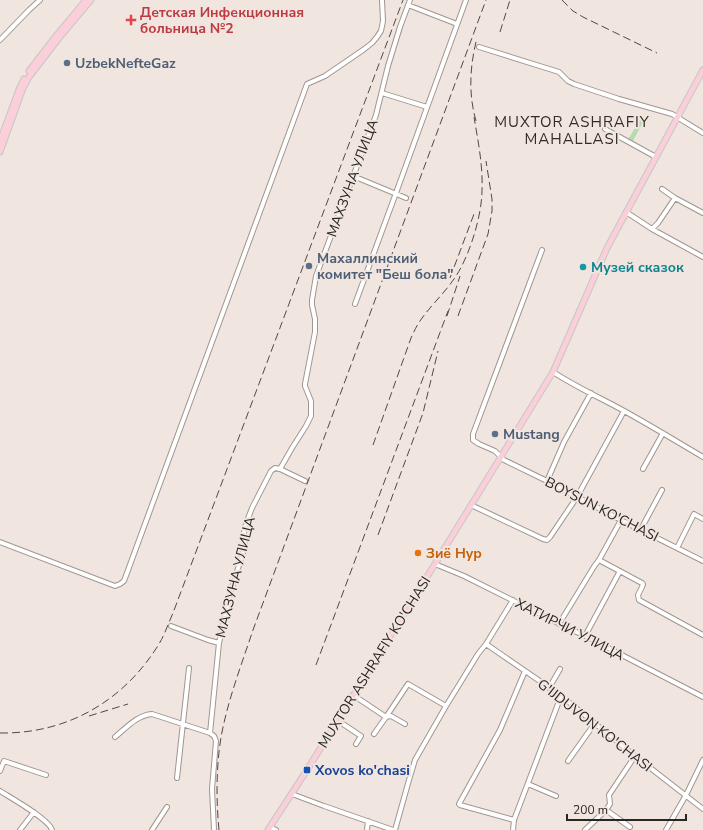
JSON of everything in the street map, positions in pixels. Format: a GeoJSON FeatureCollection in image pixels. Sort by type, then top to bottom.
{"type":"FeatureCollection","features":[{"type":"Feature","properties":{"kind":"main road"},"geometry":{"type":"LineString","coordinates":[[0,141],[20,87],[28,72],[86,0]]}},
{"type":"Feature","properties":{"kind":"main road"},"geometry":{"type":"LineString","coordinates":[[0,152],[23,88],[29,77],[91,0]]}},
{"type":"Feature","properties":{"kind":"main road","name":"MUXTOR ASHRAFIY KO'CHASI"},"geometry":{"type":"LineString","coordinates":[[269,828],[292,794],[553,372],[607,248],[703,70]]}},
{"type":"Feature","properties":{"kind":"street"},"geometry":{"type":"LineString","coordinates":[[0,40],[40,0]]}},
{"type":"Feature","properties":{"kind":"street"},"geometry":{"type":"LineString","coordinates":[[0,542],[115,586],[124,581],[307,84],[325,76],[368,46],[377,37],[381,31],[383,21],[382,0]]}},
{"type":"Feature","properties":{"kind":"street","name":"МАХЗУНА УЛИЦА"},"geometry":{"type":"LineString","coordinates":[[214,830],[212,789],[216,738],[210,733],[219,643],[230,594],[245,546],[244,532],[248,518],[271,471],[275,468],[280,468],[311,416],[311,401],[305,384],[314,332],[315,319],[312,300],[314,284],[376,115],[388,66],[410,0]]}},
{"type":"Feature","properties":{"kind":"street"},"geometry":{"type":"LineString","coordinates":[[355,304],[466,0]]}},
{"type":"Feature","properties":{"kind":"street"},"geometry":{"type":"LineString","coordinates":[[408,5],[457,24]]}},
{"type":"Feature","properties":{"kind":"street"},"geometry":{"type":"LineString","coordinates":[[479,47],[559,72],[568,81],[574,84],[672,114],[703,133]]}},
{"type":"Feature","properties":{"kind":"street"},"geometry":{"type":"LineString","coordinates":[[382,93],[427,107]]}},
{"type":"Feature","properties":{"kind":"street"},"geometry":{"type":"LineString","coordinates":[[605,129],[656,158]]}},
{"type":"Feature","properties":{"kind":"street"},"geometry":{"type":"LineString","coordinates":[[353,176],[406,198]]}},
{"type":"Feature","properties":{"kind":"street"},"geometry":{"type":"LineString","coordinates":[[662,189],[703,213]]}},
{"type":"Feature","properties":{"kind":"street"},"geometry":{"type":"LineString","coordinates":[[652,229],[658,224],[675,198]]}},
{"type":"Feature","properties":{"kind":"street"},"geometry":{"type":"LineString","coordinates":[[626,212],[652,229],[703,257]]}},
{"type":"Feature","properties":{"kind":"street","name":"BOYSUN KO'CHASI"},"geometry":{"type":"LineString","coordinates":[[542,250],[473,434],[475,442],[495,451],[504,460],[703,561]]}},
{"type":"Feature","properties":{"kind":"street"},"geometry":{"type":"LineString","coordinates":[[553,372],[703,457]]}},
{"type":"Feature","properties":{"kind":"street"},"geometry":{"type":"LineString","coordinates":[[547,481],[564,442],[592,393]]}},
{"type":"Feature","properties":{"kind":"street"},"geometry":{"type":"LineString","coordinates":[[471,505],[547,540],[577,497],[624,411]]}},
{"type":"Feature","properties":{"kind":"street"},"geometry":{"type":"LineString","coordinates":[[643,469],[663,433]]}},
{"type":"Feature","properties":{"kind":"street"},"geometry":{"type":"LineString","coordinates":[[280,468],[305,481]]}},
{"type":"Feature","properties":{"kind":"street"},"geometry":{"type":"LineString","coordinates":[[641,529],[662,490]]}},
{"type":"Feature","properties":{"kind":"street"},"geometry":{"type":"LineString","coordinates":[[676,548],[694,514],[703,519]]}},
{"type":"Feature","properties":{"kind":"street"},"geometry":{"type":"LineString","coordinates":[[559,624],[599,560],[621,520]]}},
{"type":"Feature","properties":{"kind":"street"},"geometry":{"type":"LineString","coordinates":[[599,560],[642,583],[643,584],[638,595],[639,600],[703,635]]}},
{"type":"Feature","properties":{"kind":"street","name":"ХАТИРЧИ УЛИЦА"},"geometry":{"type":"LineString","coordinates":[[435,564],[464,576],[513,600],[703,697]]}},
{"type":"Feature","properties":{"kind":"street"},"geometry":{"type":"LineString","coordinates":[[585,636],[620,571]]}},
{"type":"Feature","properties":{"kind":"street"},"geometry":{"type":"LineString","coordinates":[[292,794],[394,830],[413,765],[446,706],[513,600]]}},
{"type":"Feature","properties":{"kind":"street"},"geometry":{"type":"LineString","coordinates":[[171,626],[219,643]]}},
{"type":"Feature","properties":{"kind":"street","name":"G'IJDUVON KO'CHASI"},"geometry":{"type":"LineString","coordinates":[[486,644],[561,696],[703,809]]}},
{"type":"Feature","properties":{"kind":"street"},"geometry":{"type":"LineString","coordinates":[[177,778],[189,668]]}},
{"type":"Feature","properties":{"kind":"street"},"geometry":{"type":"LineString","coordinates":[[549,688],[560,669]]}},
{"type":"Feature","properties":{"kind":"street"},"geometry":{"type":"LineString","coordinates":[[514,820],[459,804],[500,730],[525,671]]}},
{"type":"Feature","properties":{"kind":"street"},"geometry":{"type":"LineString","coordinates":[[374,734],[408,684],[446,706]]}},
{"type":"Feature","properties":{"kind":"street"},"geometry":{"type":"LineString","coordinates":[[353,695],[386,717],[391,716],[404,724]]}},
{"type":"Feature","properties":{"kind":"street"},"geometry":{"type":"LineString","coordinates":[[513,830],[514,820],[561,696]]}},
{"type":"Feature","properties":{"kind":"street"},"geometry":{"type":"LineString","coordinates":[[115,737],[135,721],[148,714],[210,733]]}},
{"type":"Feature","properties":{"kind":"street"},"geometry":{"type":"LineString","coordinates":[[337,720],[361,736],[356,744]]}},
{"type":"Feature","properties":{"kind":"street"},"geometry":{"type":"LineString","coordinates":[[568,761],[595,723]]}},
{"type":"Feature","properties":{"kind":"street"},"geometry":{"type":"LineString","coordinates":[[585,830],[606,810],[610,804],[609,795],[635,756]]}},
{"type":"Feature","properties":{"kind":"street"},"geometry":{"type":"LineString","coordinates":[[666,830],[686,795],[703,760]]}},
{"type":"Feature","properties":{"kind":"street"},"geometry":{"type":"LineString","coordinates":[[0,771],[4,761],[46,775]]}},
{"type":"Feature","properties":{"kind":"street"},"geometry":{"type":"LineString","coordinates":[[528,784],[556,796]]}},
{"type":"Feature","properties":{"kind":"street"},"geometry":{"type":"LineString","coordinates":[[0,791],[34,812],[51,826],[52,830]]}},
{"type":"Feature","properties":{"kind":"street"},"geometry":{"type":"LineString","coordinates":[[152,830],[167,807]]}},
{"type":"Feature","properties":{"kind":"street"},"geometry":{"type":"LineString","coordinates":[[606,810],[630,827]]}},
{"type":"Feature","properties":{"kind":"street"},"geometry":{"type":"LineString","coordinates":[[20,830],[34,812]]}},
{"type":"Feature","properties":{"kind":"street"},"geometry":{"type":"LineString","coordinates":[[366,830],[368,821]]}},
{"type":"Feature","properties":{"kind":"street"},"geometry":{"type":"LineString","coordinates":[[269,828],[276,830]]}},
{"type":"Feature","properties":{"kind":"green space"},"geometry":{"type":"Polygon","coordinates":[[[642,116],[645,118],[633,141],[631,141],[629,138],[642,116]]]}},
{"type":"Feature","properties":{"kind":"railway"},"geometry":{"type":"LineString","coordinates":[[0,733],[25,732],[48,728],[71,720],[92,710],[129,682],[145,664],[159,644],[173,613],[403,0]]}},
{"type":"Feature","properties":{"kind":"railway"},"geometry":{"type":"LineString","coordinates":[[219,830],[217,806],[219,756],[222,732],[236,680],[253,630],[486,0]]}},
{"type":"Feature","properties":{"kind":"railway"},"geometry":{"type":"LineString","coordinates":[[500,32],[510,0]]}},
{"type":"Feature","properties":{"kind":"railway"},"geometry":{"type":"LineString","coordinates":[[562,0],[573,11],[583,17],[657,53]]}},
{"type":"Feature","properties":{"kind":"railway"},"geometry":{"type":"LineString","coordinates":[[476,121],[473,111],[471,69],[477,38]]}},
{"type":"Feature","properties":{"kind":"railway"},"geometry":{"type":"LineString","coordinates":[[373,445],[411,338],[426,312],[445,291],[460,270],[474,236],[480,212],[482,181],[480,153],[474,117]]}},
{"type":"Feature","properties":{"kind":"railway"},"geometry":{"type":"LineString","coordinates":[[458,316],[488,234],[492,211],[492,199],[486,161]]}},
{"type":"Feature","properties":{"kind":"railway"},"geometry":{"type":"LineString","coordinates":[[450,278],[474,214]]}},
{"type":"Feature","properties":{"kind":"railway"},"geometry":{"type":"LineString","coordinates":[[447,316],[460,276]]}},
{"type":"Feature","properties":{"kind":"railway"},"geometry":{"type":"LineString","coordinates":[[316,665],[448,311]]}},
{"type":"Feature","properties":{"kind":"railway"},"geometry":{"type":"LineString","coordinates":[[378,535],[423,413],[438,351]]}},
{"type":"Feature","properties":{"kind":"railway"},"geometry":{"type":"LineString","coordinates":[[89,716],[128,704]]}},
{"type":"Feature","properties":{"kind":"place","name":"Детская Инфекционная больница №2"},"geometry":{"type":"Point","coordinates":[131,20]}},
{"type":"Feature","properties":{"kind":"place","name":"UzbekNefteGaz"},"geometry":{"type":"Point","coordinates":[67,63]}},
{"type":"Feature","properties":{"kind":"place","name":"Махаллинский комитет \"Беш бола\""},"geometry":{"type":"Point","coordinates":[309,266]}},
{"type":"Feature","properties":{"kind":"place","name":"Музей сказок"},"geometry":{"type":"Point","coordinates":[583,267]}},
{"type":"Feature","properties":{"kind":"place","name":"Mustang"},"geometry":{"type":"Point","coordinates":[495,434]}},
{"type":"Feature","properties":{"kind":"place","name":"Зиё Нур"},"geometry":{"type":"Point","coordinates":[418,553]}},
{"type":"Feature","properties":{"kind":"place","name":"Xovos ko'chasi"},"geometry":{"type":"Point","coordinates":[307,770]}},
{"type":"Feature","properties":{"kind":"district","name":"MUXTOR ASHRAFIY MAHALLASI"},"geometry":{"type":"Point","coordinates":[572,130]}}]}
